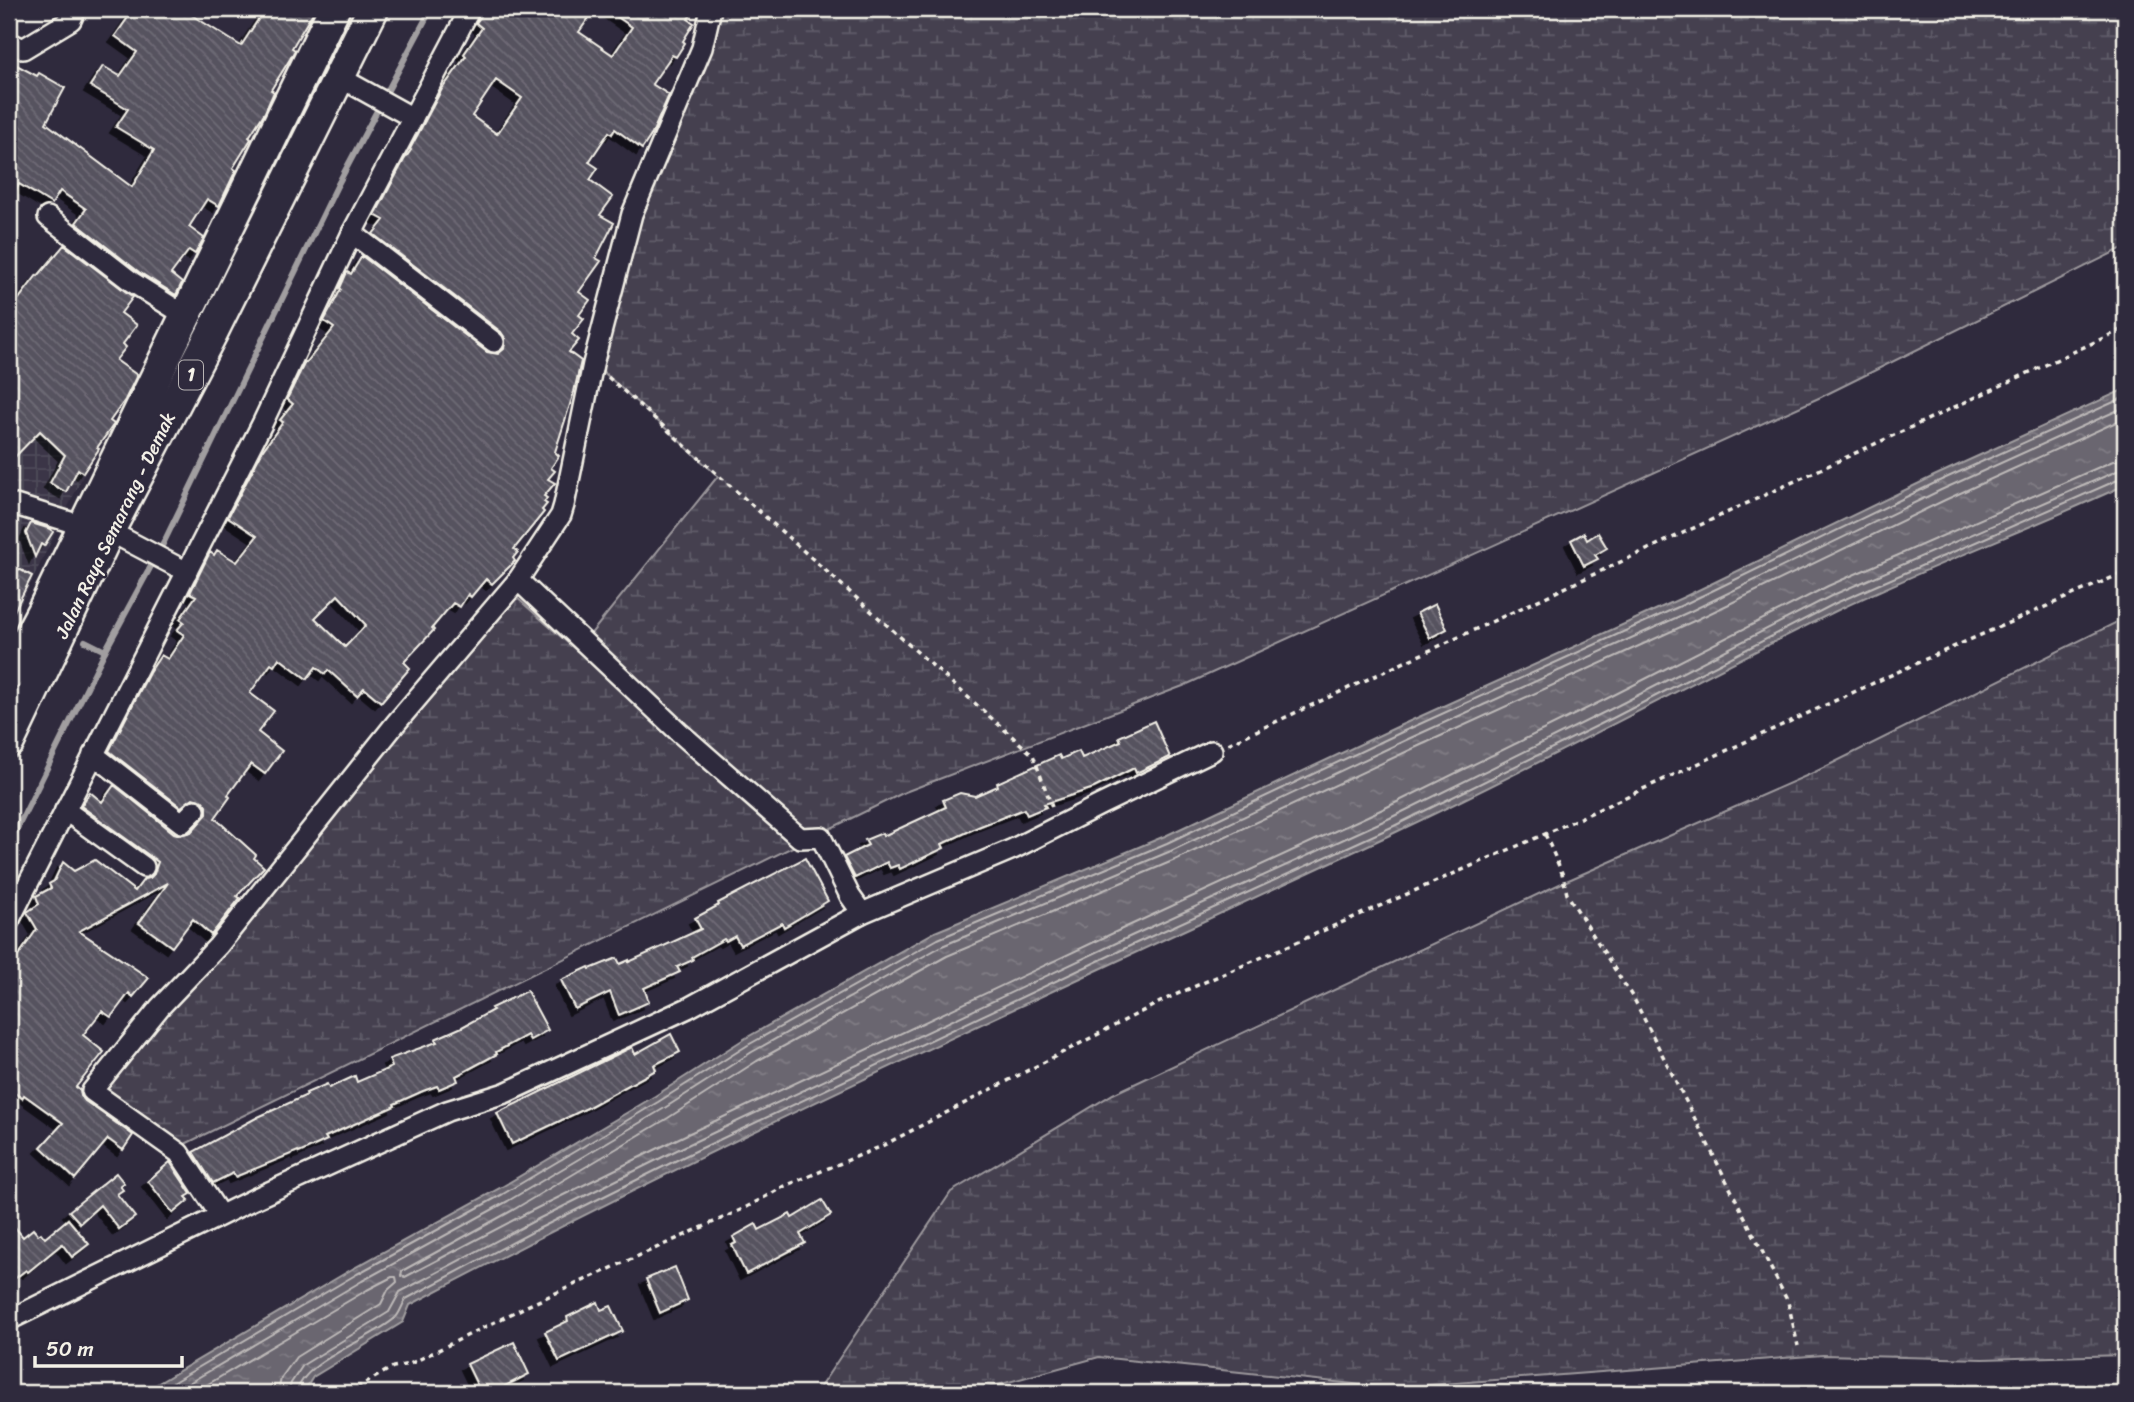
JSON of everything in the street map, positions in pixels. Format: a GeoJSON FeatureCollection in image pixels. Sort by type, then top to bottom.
{"type":"FeatureCollection","features":[{"type":"Feature","properties":{"kind":"highway","name":"Jalan Raya Semarang - Demak"},"geometry":{"type":"LineString","coordinates":[[9,674],[108,533],[186,316],[334,9]]}},
{"type":"Feature","properties":{"kind":"highway","name":"Jalan Raya Semarang - Demak"},"geometry":{"type":"LineString","coordinates":[[9,742],[108,533],[347,82],[373,9]]}},
{"type":"Feature","properties":{"kind":"street"},"geometry":{"type":"LineString","coordinates":[[9,42],[23,49],[71,20],[76,9]]}},
{"type":"Feature","properties":{"kind":"street"},"geometry":{"type":"LineString","coordinates":[[11,908],[93,754],[179,569],[262,424],[406,114],[470,9]]}},
{"type":"Feature","properties":{"kind":"street"},"geometry":{"type":"LineString","coordinates":[[220,1215],[178,1153],[92,1091],[160,1007],[218,946],[396,723],[518,580],[561,515],[593,364],[632,214],[702,48],[711,9]]}},
{"type":"Feature","properties":{"kind":"street"},"geometry":{"type":"LineString","coordinates":[[347,82],[406,114]]}},
{"type":"Feature","properties":{"kind":"street"},"geometry":{"type":"LineString","coordinates":[[48,217],[132,282],[186,316]]}},
{"type":"Feature","properties":{"kind":"street"},"geometry":{"type":"LineString","coordinates":[[352,233],[494,342]]}},
{"type":"Feature","properties":{"kind":"street"},"geometry":{"type":"LineString","coordinates":[[9,503],[108,533],[179,569]]}},
{"type":"Feature","properties":{"kind":"street"},"geometry":{"type":"LineString","coordinates":[[518,580],[680,732],[800,838],[821,837],[850,896],[862,913]]}},
{"type":"Feature","properties":{"kind":"street"},"geometry":{"type":"LineString","coordinates":[[9,1320],[220,1215],[447,1111],[505,1093],[676,1014],[862,913],[1013,849],[1212,751]]}},
{"type":"Feature","properties":{"kind":"street"},"geometry":{"type":"LineString","coordinates":[[93,754],[182,823],[195,810]]}},
{"type":"Feature","properties":{"kind":"street"},"geometry":{"type":"LineString","coordinates":[[65,810],[144,867]]}},
{"type":"Feature","properties":{"kind":"path"},"geometry":{"type":"LineString","coordinates":[[1212,751],[2125,328]]}},
{"type":"Feature","properties":{"kind":"path"},"geometry":{"type":"LineString","coordinates":[[593,364],[1033,755],[1052,807]]}},
{"type":"Feature","properties":{"kind":"path"},"geometry":{"type":"LineString","coordinates":[[348,1393],[393,1367],[410,1364],[527,1306],[743,1209],[785,1186],[880,1147],[1166,999],[1545,834],[1928,658],[2125,572]]}},
{"type":"Feature","properties":{"kind":"path"},"geometry":{"type":"LineString","coordinates":[[1545,834],[1562,873],[1567,894],[1635,1001],[1788,1302],[1798,1346]]}},
{"type":"Feature","properties":{"kind":"shaded area"},"geometry":{"type":"Polygon","coordinates":[[[9,404],[85,472],[21,603],[9,605],[9,404]]]}},
{"type":"Feature","properties":{"kind":"green space"},"geometry":{"type":"Polygon","coordinates":[[[715,9],[2125,9],[2125,247],[1821,397],[1183,686],[905,792],[185,1144],[101,1092],[516,597],[577,651],[718,476],[599,368],[631,226],[715,9]]]}},
{"type":"Feature","properties":{"kind":"green space"},"geometry":{"type":"Polygon","coordinates":[[[2125,618],[2125,1355],[1983,1359],[1823,1355],[1391,1388],[1099,1357],[969,1393],[816,1393],[951,1192],[1113,1094],[1564,882],[1815,772],[2125,618]]]}},
{"type":"Feature","properties":{"kind":"water"},"geometry":{"type":"Polygon","coordinates":[[[2125,389],[2125,485],[1836,611],[1392,834],[898,1063],[653,1181],[410,1305],[403,1322],[313,1377],[303,1393],[137,1393],[150,1388],[354,1268],[500,1188],[655,1096],[744,1039],[935,932],[1165,836],[1684,597],[1934,476],[2125,389]]]}},
{"type":"Feature","properties":{"kind":"building"},"geometry":{"type":"Polygon","coordinates":[[[134,9],[182,9],[241,46],[265,9],[315,9],[271,90],[274,92],[233,168],[236,170],[219,206],[207,199],[189,227],[204,238],[195,254],[189,250],[171,274],[182,283],[176,295],[139,272],[76,223],[86,209],[60,191],[52,204],[19,184],[9,203],[9,61],[37,76],[39,73],[65,88],[46,123],[132,187],[154,150],[116,127],[128,109],[90,86],[103,66],[120,76],[137,52],[115,36],[134,9]]]}},
{"type":"Feature","properties":{"kind":"building"},"geometry":{"type":"Polygon","coordinates":[[[486,9],[595,9],[579,32],[613,55],[632,27],[606,9],[695,9],[688,19],[694,23],[683,41],[685,43],[676,57],[672,55],[652,84],[669,95],[652,134],[642,149],[615,129],[612,134],[609,132],[589,162],[598,168],[590,180],[613,197],[600,215],[614,223],[596,258],[601,261],[579,292],[590,300],[579,315],[584,319],[572,334],[579,340],[569,352],[581,361],[555,452],[559,456],[551,468],[555,471],[548,479],[555,483],[544,496],[547,498],[544,502],[547,504],[542,510],[544,512],[514,549],[518,552],[513,558],[515,561],[492,584],[486,579],[471,597],[468,594],[460,607],[453,603],[432,628],[434,630],[404,662],[410,668],[381,702],[364,688],[357,696],[328,670],[325,674],[316,667],[307,679],[279,658],[274,666],[271,664],[250,693],[274,711],[258,732],[282,751],[265,774],[251,764],[215,818],[256,855],[254,858],[264,867],[237,896],[240,898],[211,935],[193,919],[172,947],[139,923],[168,883],[79,931],[149,978],[133,997],[129,993],[111,1017],[102,1011],[83,1035],[104,1052],[76,1087],[85,1101],[133,1135],[123,1150],[108,1139],[75,1179],[41,1147],[63,1123],[24,1095],[22,1098],[9,1089],[9,969],[37,929],[27,912],[39,904],[36,896],[51,888],[49,884],[54,881],[63,862],[74,871],[95,860],[135,891],[144,879],[154,874],[158,862],[81,806],[90,792],[102,802],[114,785],[180,835],[191,832],[207,814],[207,806],[203,801],[193,798],[181,807],[109,751],[149,673],[161,655],[168,659],[184,635],[177,630],[184,622],[180,619],[196,596],[190,593],[210,552],[214,555],[217,550],[237,562],[257,536],[228,517],[263,450],[283,422],[280,420],[293,404],[287,399],[305,362],[334,328],[324,321],[347,272],[351,274],[362,256],[487,352],[498,354],[504,349],[505,338],[501,332],[373,234],[384,220],[375,215],[404,160],[442,89],[482,28],[476,23],[486,9]],[[496,80],[472,116],[497,134],[522,98],[496,80]],[[338,595],[315,618],[345,647],[366,625],[338,595]]]}},
{"type":"Feature","properties":{"kind":"building"},"geometry":{"type":"Polygon","coordinates":[[[64,245],[133,297],[121,313],[137,325],[123,344],[126,347],[116,360],[137,375],[125,400],[110,421],[114,424],[97,448],[99,449],[83,473],[78,469],[66,492],[50,483],[65,455],[40,431],[9,463],[9,312],[64,245]]]}},
{"type":"Feature","properties":{"kind":"building"},"geometry":{"type":"Polygon","coordinates":[[[31,523],[53,532],[44,546],[41,544],[35,557],[26,533],[31,523]]]}},
{"type":"Feature","properties":{"kind":"building"},"geometry":{"type":"Polygon","coordinates":[[[1584,533],[1587,540],[1598,533],[1607,548],[1595,555],[1598,559],[1584,566],[1571,540],[1584,533]]]}},
{"type":"Feature","properties":{"kind":"building"},"geometry":{"type":"Polygon","coordinates":[[[17,568],[32,576],[9,621],[9,584],[17,568]]]}},
{"type":"Feature","properties":{"kind":"building"},"geometry":{"type":"Polygon","coordinates":[[[1435,604],[1447,629],[1430,638],[1417,613],[1435,604]]]}},
{"type":"Feature","properties":{"kind":"building"},"geometry":{"type":"Polygon","coordinates":[[[1154,721],[1170,757],[1136,773],[1134,768],[1094,788],[1044,804],[1046,807],[1027,815],[1024,809],[978,827],[942,844],[944,848],[900,869],[898,865],[890,868],[887,862],[855,878],[844,857],[868,845],[865,840],[882,833],[883,836],[946,807],[943,800],[960,793],[975,796],[1059,755],[1061,759],[1079,751],[1082,758],[1121,741],[1119,737],[1154,721]]]}},
{"type":"Feature","properties":{"kind":"building"},"geometry":{"type":"Polygon","coordinates":[[[805,858],[828,901],[784,927],[782,923],[740,945],[735,936],[726,941],[724,939],[692,957],[693,960],[677,967],[680,972],[644,988],[649,1002],[619,1015],[610,992],[575,1009],[561,980],[617,958],[620,964],[629,962],[701,929],[695,918],[719,905],[718,903],[805,858]]]}},
{"type":"Feature","properties":{"kind":"building"},"geometry":{"type":"Polygon","coordinates":[[[527,991],[548,1030],[530,1040],[527,1035],[496,1052],[497,1054],[456,1076],[458,1081],[439,1089],[437,1086],[423,1091],[394,1104],[395,1106],[325,1137],[327,1140],[299,1153],[298,1151],[235,1177],[233,1173],[213,1183],[193,1152],[327,1084],[329,1088],[355,1076],[357,1082],[392,1067],[389,1059],[437,1042],[435,1039],[527,991]]]}},
{"type":"Feature","properties":{"kind":"building"},"geometry":{"type":"Polygon","coordinates":[[[671,1034],[680,1052],[654,1065],[656,1070],[587,1108],[512,1144],[497,1113],[632,1047],[635,1054],[671,1034]]]}},
{"type":"Feature","properties":{"kind":"building"},"geometry":{"type":"Polygon","coordinates":[[[170,1162],[191,1194],[186,1197],[189,1200],[173,1213],[148,1181],[170,1162]]]}},
{"type":"Feature","properties":{"kind":"building"},"geometry":{"type":"Polygon","coordinates":[[[116,1173],[124,1183],[120,1186],[123,1190],[117,1194],[135,1217],[119,1229],[100,1205],[80,1223],[69,1211],[116,1173]]]}},
{"type":"Feature","properties":{"kind":"building"},"geometry":{"type":"Polygon","coordinates":[[[822,1200],[831,1215],[800,1234],[805,1243],[746,1274],[732,1245],[736,1243],[733,1237],[756,1224],[759,1230],[790,1214],[792,1218],[822,1200]]]}},
{"type":"Feature","properties":{"kind":"building"},"geometry":{"type":"Polygon","coordinates":[[[68,1219],[89,1244],[72,1257],[62,1244],[28,1272],[26,1270],[9,1283],[9,1220],[23,1237],[33,1229],[45,1238],[68,1219]]]}},
{"type":"Feature","properties":{"kind":"building"},"geometry":{"type":"Polygon","coordinates":[[[675,1267],[688,1300],[660,1313],[646,1279],[675,1267]]]}},
{"type":"Feature","properties":{"kind":"building"},"geometry":{"type":"Polygon","coordinates":[[[598,1302],[601,1310],[611,1306],[623,1331],[559,1361],[545,1332],[568,1321],[567,1317],[598,1302]]]}},
{"type":"Feature","properties":{"kind":"building"},"geometry":{"type":"Polygon","coordinates":[[[514,1342],[529,1374],[505,1386],[506,1389],[498,1393],[481,1393],[467,1364],[514,1342]]]}},
{"type":"Feature","properties":{"kind":"waterway"},"geometry":{"type":"LineString","coordinates":[[9,845],[105,651],[163,544],[337,186],[431,9]]}},
{"type":"Feature","properties":{"kind":"waterway"},"geometry":{"type":"LineString","coordinates":[[85,641],[105,651]]}}]}
